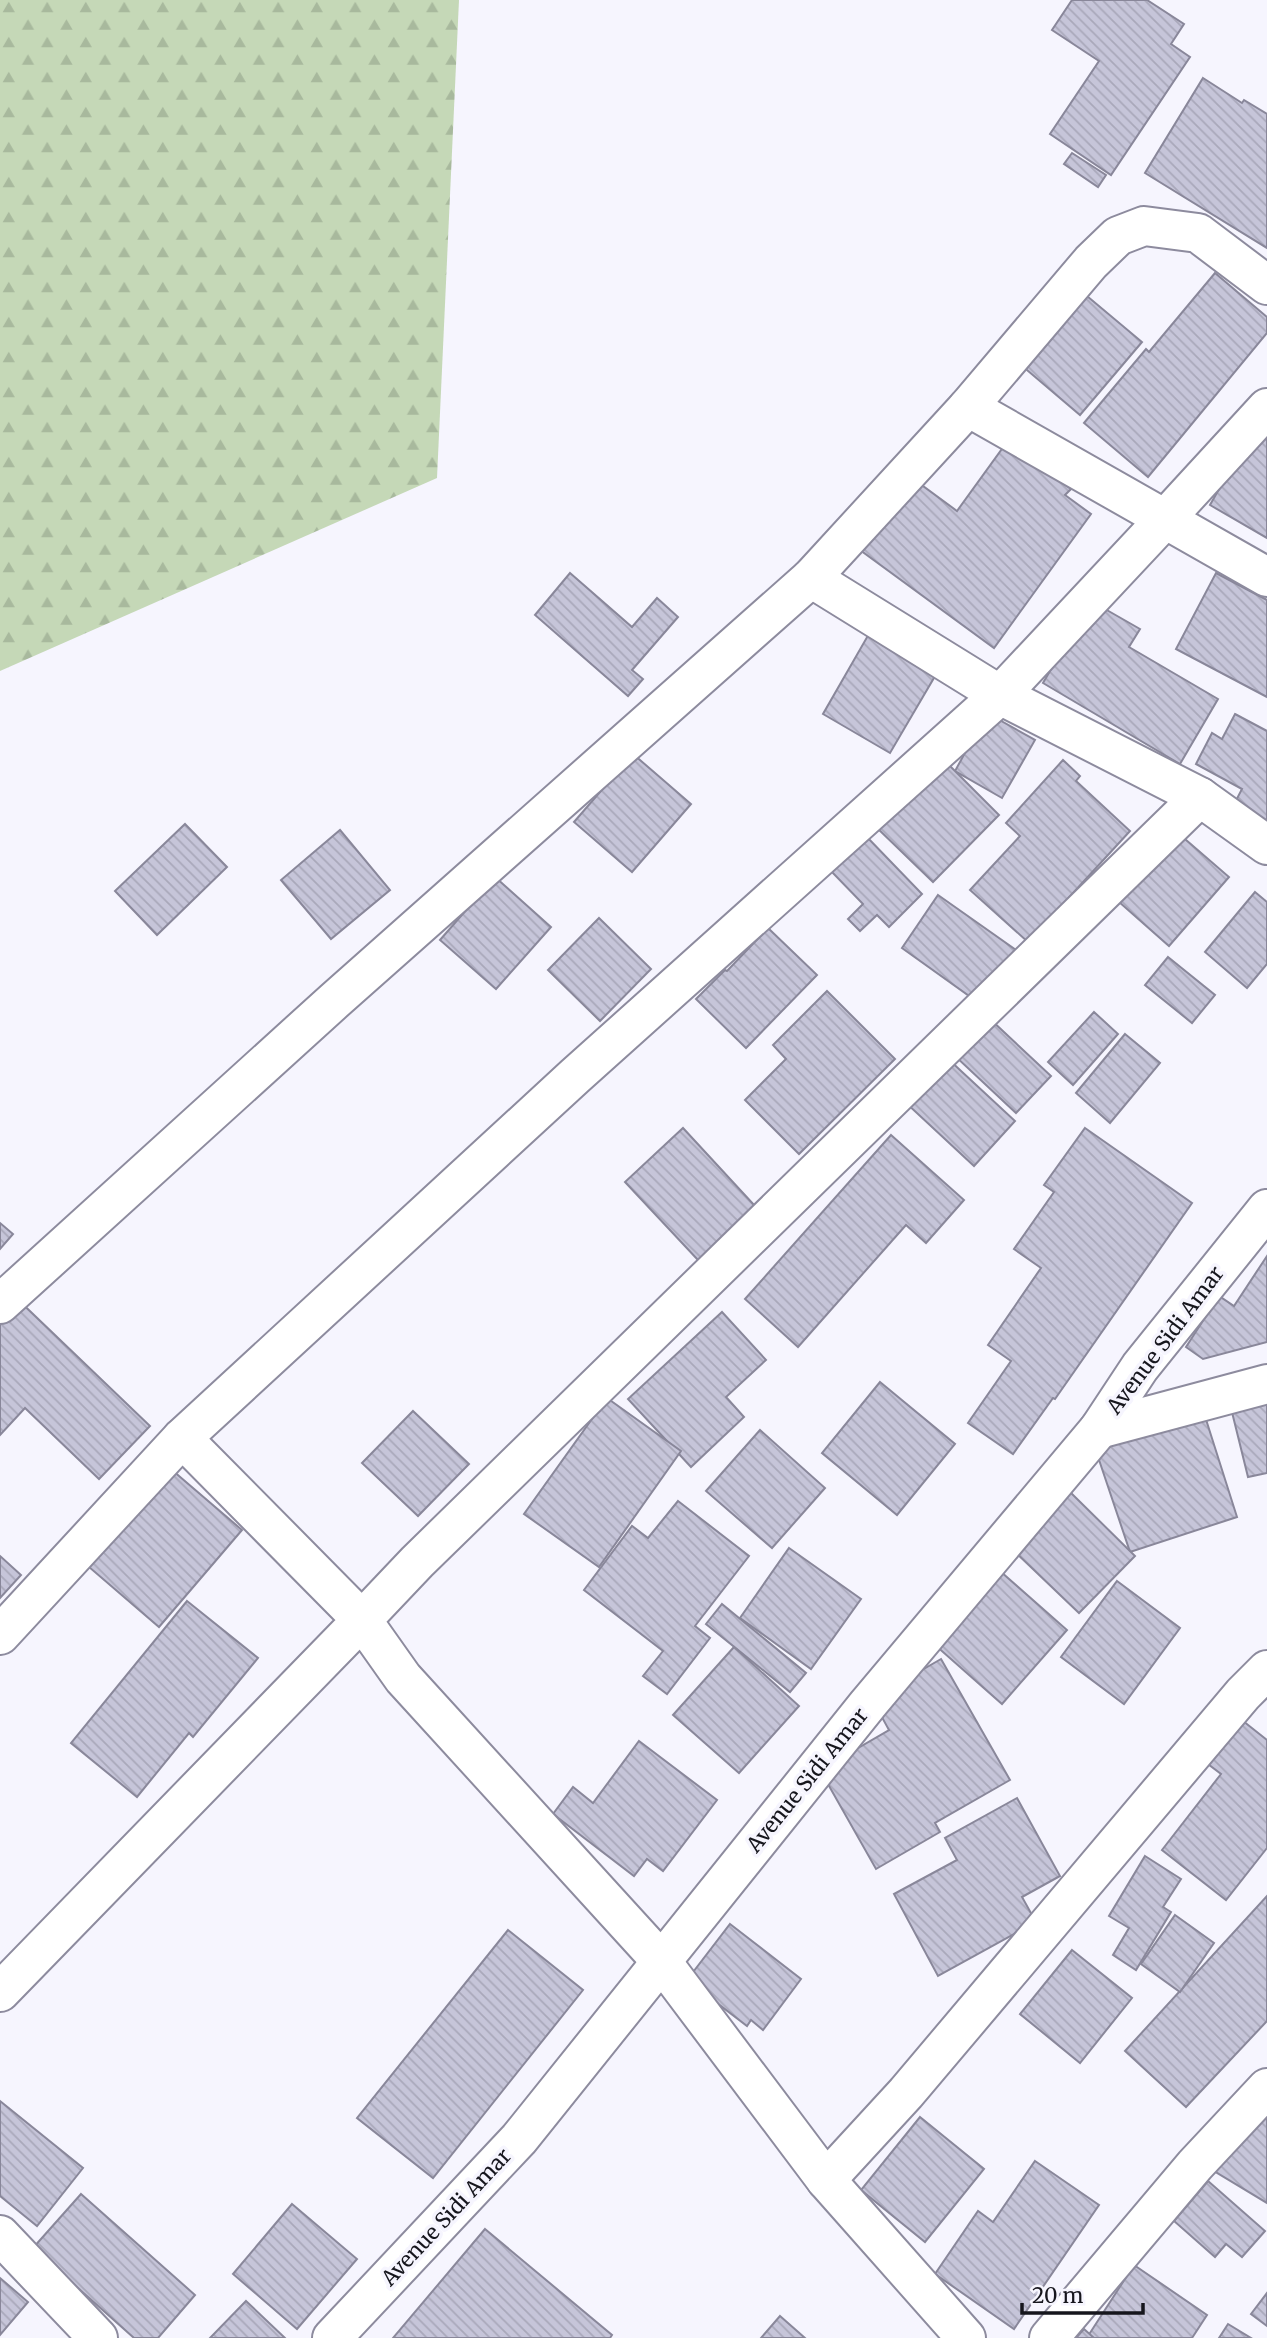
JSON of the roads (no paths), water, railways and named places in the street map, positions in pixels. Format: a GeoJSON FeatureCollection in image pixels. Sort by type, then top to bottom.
{"type":"FeatureCollection","features":[{"type":"Feature","properties":{"kind":"street"},"geometry":{"type":"LineString","coordinates":[[0,1304],[355,983],[811,578],[968,407],[1091,262],[1118,236],[1144,226],[1198,233],[1267,285]]}},
{"type":"Feature","properties":{"kind":"street"},"geometry":{"type":"LineString","coordinates":[[968,407],[1267,577]]}},
{"type":"Feature","properties":{"kind":"street"},"geometry":{"type":"LineString","coordinates":[[0,1635],[182,1438],[575,1076],[999,695],[1267,408]]}},
{"type":"Feature","properties":{"kind":"street"},"geometry":{"type":"LineString","coordinates":[[811,578],[999,695],[1200,797],[1267,845]]}},
{"type":"Feature","properties":{"kind":"street"},"geometry":{"type":"LineString","coordinates":[[0,1992],[427,1552],[1200,797]]}},
{"type":"Feature","properties":{"kind":"street","name":"Avenue Sidi Amar"},"geometry":{"type":"LineString","coordinates":[[332,2338],[519,2139],[868,1704],[1099,1429],[1140,1367],[1267,1209]]}},
{"type":"Feature","properties":{"kind":"street"},"geometry":{"type":"LineString","coordinates":[[1099,1429],[1267,1384]]}},
{"type":"Feature","properties":{"kind":"street"},"geometry":{"type":"LineString","coordinates":[[182,1438],[362,1620],[403,1678],[662,1962],[826,2180],[966,2338]]}},
{"type":"Feature","properties":{"kind":"street"},"geometry":{"type":"LineString","coordinates":[[826,2180],[1259,1693]]}},
{"type":"Feature","properties":{"kind":"street"},"geometry":{"type":"LineString","coordinates":[[1049,2338],[1195,2165],[1267,2088]]}},
{"type":"Feature","properties":{"kind":"street"},"geometry":{"type":"LineString","coordinates":[[0,2235],[87,2335]]}}]}
